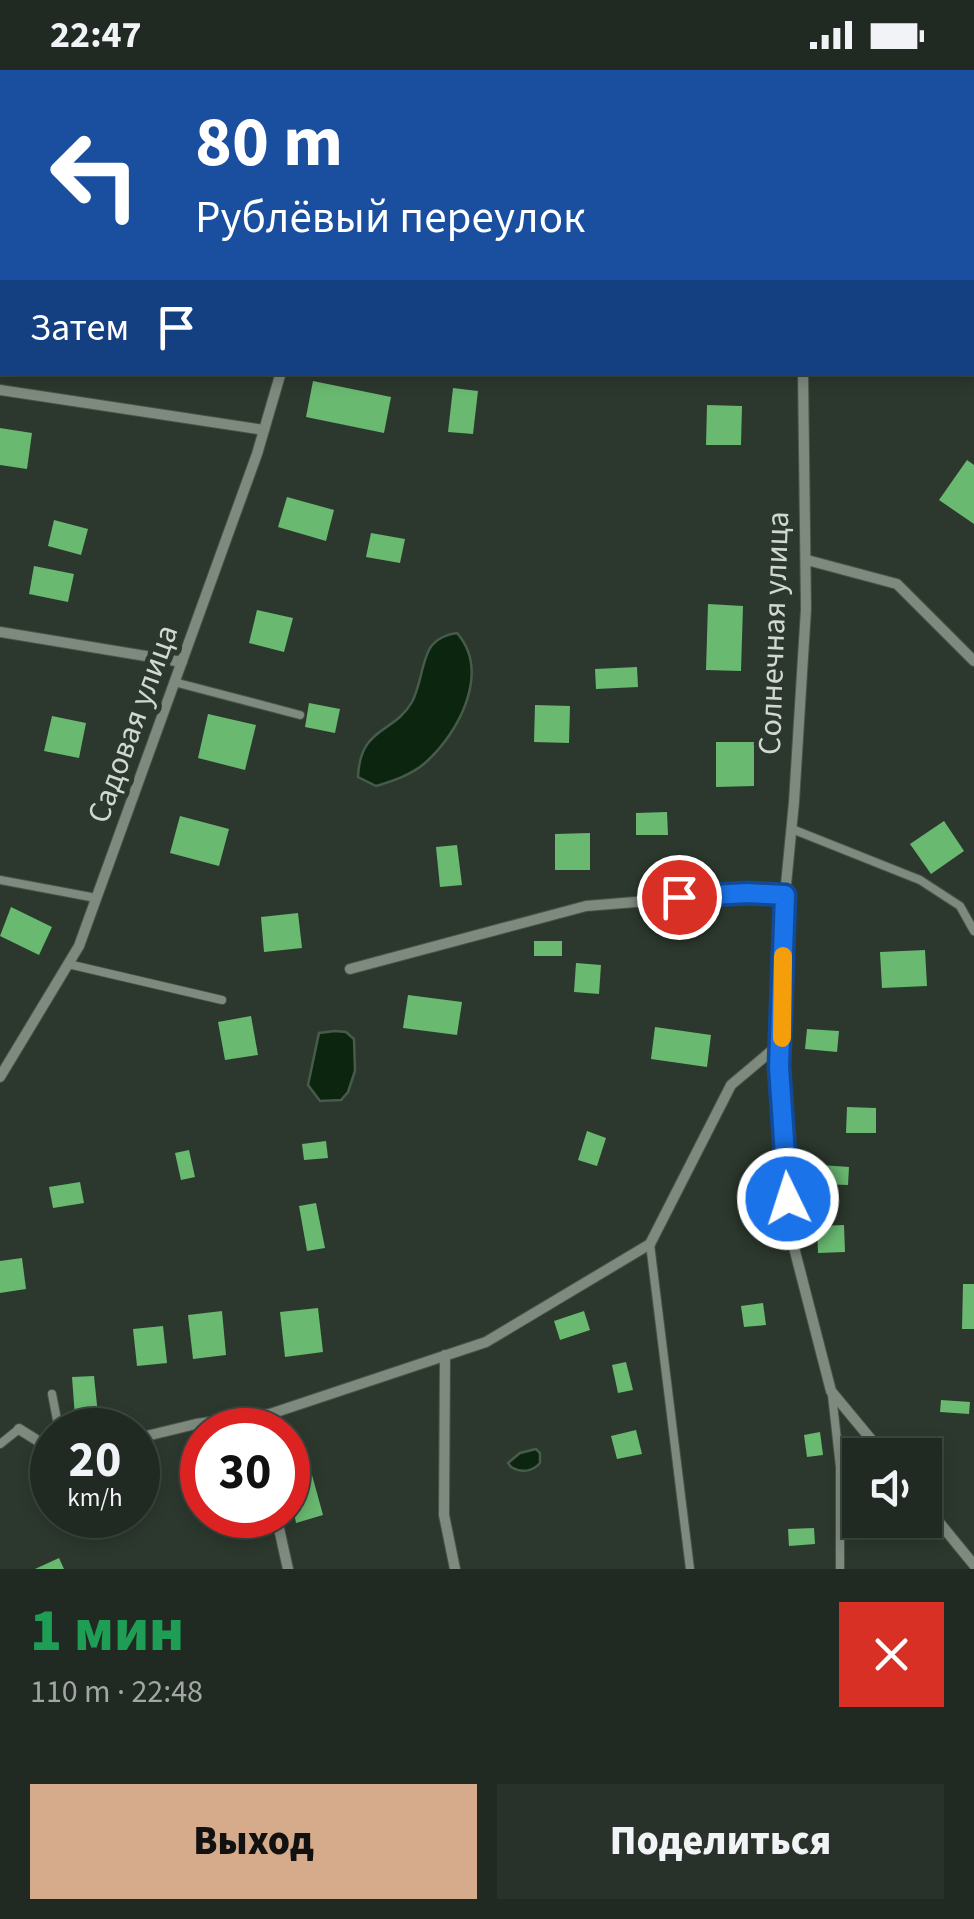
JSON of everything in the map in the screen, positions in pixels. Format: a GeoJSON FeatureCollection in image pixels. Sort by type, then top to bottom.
{"type":"FeatureCollection","features":[{"type":"Feature","properties":{"kind":"street","name":"Садовая улица"},"geometry":{"type":"LineString","coordinates":[[0,1077],[79,946],[264,430],[279,375]]}},
{"type":"Feature","properties":{"kind":"street","name":"Солнечная улица"},"geometry":{"type":"LineString","coordinates":[[802,375],[807,560],[785,895],[779,1067],[790,1232],[831,1390]]}},
{"type":"Feature","properties":{"kind":"street"},"geometry":{"type":"LineString","coordinates":[[0,390],[264,430]]}},
{"type":"Feature","properties":{"kind":"street"},"geometry":{"type":"LineString","coordinates":[[807,560],[897,584],[974,661]]}},
{"type":"Feature","properties":{"kind":"street"},"geometry":{"type":"LineString","coordinates":[[0,632],[182,662]]}},
{"type":"Feature","properties":{"kind":"street"},"geometry":{"type":"LineString","coordinates":[[350,969],[586,906],[747,893],[785,895]]}},
{"type":"Feature","properties":{"kind":"street"},"geometry":{"type":"LineString","coordinates":[[288,1408],[486,1342],[650,1244],[731,1086],[782,1042]]}},
{"type":"Feature","properties":{"kind":"street"},"geometry":{"type":"LineString","coordinates":[[445,1355],[444,1516],[455,1569]]}},
{"type":"Feature","properties":{"kind":"street"},"geometry":{"type":"LineString","coordinates":[[831,1390],[870,1438]]}},
{"type":"Feature","properties":{"kind":"street"},"geometry":{"type":"LineString","coordinates":[[19,1429],[30,1436]]}},
{"type":"Feature","properties":{"kind":"street"},"geometry":{"type":"LineString","coordinates":[[942,1526],[974,1565]]}},
{"type":"Feature","properties":{"kind":"street"},"geometry":{"type":"LineString","coordinates":[[281,1538],[288,1569]]}},
{"type":"Feature","properties":{"kind":"lane"},"geometry":{"type":"LineString","coordinates":[[174,682],[300,715]]}},
{"type":"Feature","properties":{"kind":"lane"},"geometry":{"type":"LineString","coordinates":[[792,829],[920,880],[960,906],[974,931]]}},
{"type":"Feature","properties":{"kind":"lane"},"geometry":{"type":"LineString","coordinates":[[0,880],[96,898]]}},
{"type":"Feature","properties":{"kind":"lane"},"geometry":{"type":"LineString","coordinates":[[68,964],[222,1000]]}},
{"type":"Feature","properties":{"kind":"lane"},"geometry":{"type":"LineString","coordinates":[[650,1244],[690,1569]]}},
{"type":"Feature","properties":{"kind":"lane"},"geometry":{"type":"LineString","coordinates":[[831,1390],[840,1467],[840,1569]]}},
{"type":"Feature","properties":{"kind":"lane"},"geometry":{"type":"LineString","coordinates":[[52,1394],[54,1408]]}},
{"type":"Feature","properties":{"kind":"lane"},"geometry":{"type":"LineString","coordinates":[[0,1444],[19,1429]]}},
{"type":"Feature","properties":{"kind":"shaded area"},"geometry":{"type":"Polygon","coordinates":[[[457,633],[467,649],[471,683],[449,736],[425,763],[402,777],[376,786],[358,777],[360,760],[371,739],[412,702],[430,648],[457,633]]]}},
{"type":"Feature","properties":{"kind":"shaded area"},"geometry":{"type":"Polygon","coordinates":[[[346,1032],[354,1039],[355,1071],[341,1100],[320,1101],[308,1085],[319,1033],[346,1032]]]}},
{"type":"Feature","properties":{"kind":"shaded area"},"geometry":{"type":"Polygon","coordinates":[[[536,1449],[540,1463],[534,1468],[519,1470],[508,1463],[520,1453],[536,1449]]]}},
{"type":"Feature","properties":{"kind":"building"},"geometry":{"type":"Polygon","coordinates":[[[313,381],[391,397],[384,433],[306,417],[313,381]]]}},
{"type":"Feature","properties":{"kind":"building"},"geometry":{"type":"Polygon","coordinates":[[[453,388],[478,391],[473,434],[448,432],[453,388]]]}},
{"type":"Feature","properties":{"kind":"building"},"geometry":{"type":"Polygon","coordinates":[[[707,405],[742,406],[741,445],[706,445],[707,405]]]}},
{"type":"Feature","properties":{"kind":"building"},"geometry":{"type":"Polygon","coordinates":[[[0,428],[32,433],[27,469],[0,465],[0,428]]]}},
{"type":"Feature","properties":{"kind":"building"},"geometry":{"type":"Polygon","coordinates":[[[967,460],[974,465],[974,524],[939,500],[967,460]]]}},
{"type":"Feature","properties":{"kind":"building"},"geometry":{"type":"Polygon","coordinates":[[[287,497],[334,510],[326,541],[278,527],[287,497]]]}},
{"type":"Feature","properties":{"kind":"building"},"geometry":{"type":"Polygon","coordinates":[[[54,520],[88,529],[81,555],[48,546],[54,520]]]}},
{"type":"Feature","properties":{"kind":"building"},"geometry":{"type":"Polygon","coordinates":[[[371,533],[405,539],[400,563],[366,557],[371,533]]]}},
{"type":"Feature","properties":{"kind":"building"},"geometry":{"type":"Polygon","coordinates":[[[34,566],[74,574],[68,602],[29,594],[34,566]]]}},
{"type":"Feature","properties":{"kind":"building"},"geometry":{"type":"Polygon","coordinates":[[[708,604],[743,606],[741,671],[706,670],[708,604]]]}},
{"type":"Feature","properties":{"kind":"building"},"geometry":{"type":"Polygon","coordinates":[[[257,610],[293,618],[284,652],[249,643],[257,610]]]}},
{"type":"Feature","properties":{"kind":"building"},"geometry":{"type":"Polygon","coordinates":[[[637,667],[638,687],[596,689],[595,669],[637,667]]]}},
{"type":"Feature","properties":{"kind":"building"},"geometry":{"type":"Polygon","coordinates":[[[309,703],[340,709],[335,733],[305,727],[309,703]]]}},
{"type":"Feature","properties":{"kind":"building"},"geometry":{"type":"Polygon","coordinates":[[[535,705],[570,706],[569,743],[534,742],[535,705]]]}},
{"type":"Feature","properties":{"kind":"building"},"geometry":{"type":"Polygon","coordinates":[[[208,714],[256,725],[245,770],[198,758],[208,714]]]}},
{"type":"Feature","properties":{"kind":"building"},"geometry":{"type":"Polygon","coordinates":[[[52,716],[86,723],[79,758],[44,751],[52,716]]]}},
{"type":"Feature","properties":{"kind":"building"},"geometry":{"type":"Polygon","coordinates":[[[716,742],[754,742],[754,786],[716,787],[716,742]]]}},
{"type":"Feature","properties":{"kind":"building"},"geometry":{"type":"Polygon","coordinates":[[[667,812],[668,835],[636,835],[636,813],[667,812]]]}},
{"type":"Feature","properties":{"kind":"building"},"geometry":{"type":"Polygon","coordinates":[[[180,816],[229,829],[219,866],[170,853],[180,816]]]}},
{"type":"Feature","properties":{"kind":"building"},"geometry":{"type":"Polygon","coordinates":[[[944,821],[964,851],[931,874],[910,844],[944,821]]]}},
{"type":"Feature","properties":{"kind":"building"},"geometry":{"type":"Polygon","coordinates":[[[590,833],[590,870],[555,870],[555,834],[590,833]]]}},
{"type":"Feature","properties":{"kind":"building"},"geometry":{"type":"Polygon","coordinates":[[[457,845],[462,885],[440,887],[436,847],[457,845]]]}},
{"type":"Feature","properties":{"kind":"building"},"geometry":{"type":"Polygon","coordinates":[[[11,907],[52,927],[39,955],[0,936],[11,907]]]}},
{"type":"Feature","properties":{"kind":"building"},"geometry":{"type":"Polygon","coordinates":[[[298,913],[302,948],[264,952],[261,917],[298,913]]]}},
{"type":"Feature","properties":{"kind":"building"},"geometry":{"type":"Polygon","coordinates":[[[534,941],[562,941],[562,956],[534,956],[534,941]]]}},
{"type":"Feature","properties":{"kind":"building"},"geometry":{"type":"Polygon","coordinates":[[[925,950],[927,986],[882,988],[880,952],[925,950]]]}},
{"type":"Feature","properties":{"kind":"building"},"geometry":{"type":"Polygon","coordinates":[[[576,963],[601,965],[599,994],[574,992],[576,963]]]}},
{"type":"Feature","properties":{"kind":"building"},"geometry":{"type":"Polygon","coordinates":[[[408,995],[462,1002],[457,1035],[403,1028],[408,995]]]}},
{"type":"Feature","properties":{"kind":"building"},"geometry":{"type":"Polygon","coordinates":[[[251,1016],[258,1055],[225,1060],[218,1022],[251,1016]]]}},
{"type":"Feature","properties":{"kind":"building"},"geometry":{"type":"Polygon","coordinates":[[[655,1027],[711,1035],[707,1067],[651,1059],[655,1027]]]}},
{"type":"Feature","properties":{"kind":"building"},"geometry":{"type":"Polygon","coordinates":[[[807,1029],[839,1031],[837,1052],[805,1049],[807,1029]]]}},
{"type":"Feature","properties":{"kind":"building"},"geometry":{"type":"Polygon","coordinates":[[[847,1107],[876,1108],[876,1133],[846,1133],[847,1107]]]}},
{"type":"Feature","properties":{"kind":"building"},"geometry":{"type":"Polygon","coordinates":[[[587,1131],[606,1138],[597,1166],[578,1160],[587,1131]]]}},
{"type":"Feature","properties":{"kind":"building"},"geometry":{"type":"Polygon","coordinates":[[[326,1141],[328,1158],[304,1160],[302,1144],[326,1141]]]}},
{"type":"Feature","properties":{"kind":"building"},"geometry":{"type":"Polygon","coordinates":[[[189,1150],[195,1177],[181,1180],[175,1153],[189,1150]]]}},
{"type":"Feature","properties":{"kind":"building"},"geometry":{"type":"Polygon","coordinates":[[[821,1165],[849,1167],[848,1185],[820,1184],[821,1165]]]}},
{"type":"Feature","properties":{"kind":"building"},"geometry":{"type":"Polygon","coordinates":[[[80,1182],[84,1203],[53,1208],[49,1187],[80,1182]]]}},
{"type":"Feature","properties":{"kind":"building"},"geometry":{"type":"Polygon","coordinates":[[[316,1203],[325,1248],[307,1251],[299,1206],[316,1203]]]}},
{"type":"Feature","properties":{"kind":"building"},"geometry":{"type":"Polygon","coordinates":[[[844,1225],[845,1252],[818,1253],[817,1226],[844,1225]]]}},
{"type":"Feature","properties":{"kind":"building"},"geometry":{"type":"Polygon","coordinates":[[[22,1258],[26,1289],[0,1293],[0,1261],[22,1258]]]}},
{"type":"Feature","properties":{"kind":"building"},"geometry":{"type":"Polygon","coordinates":[[[963,1284],[974,1284],[974,1329],[962,1329],[963,1284]]]}},
{"type":"Feature","properties":{"kind":"building"},"geometry":{"type":"Polygon","coordinates":[[[763,1303],[766,1325],[744,1327],[741,1306],[763,1303]]]}},
{"type":"Feature","properties":{"kind":"building"},"geometry":{"type":"Polygon","coordinates":[[[318,1308],[323,1352],[285,1357],[280,1312],[318,1308]]]}},
{"type":"Feature","properties":{"kind":"building"},"geometry":{"type":"Polygon","coordinates":[[[222,1311],[226,1355],[193,1359],[188,1315],[222,1311]]]}},
{"type":"Feature","properties":{"kind":"building"},"geometry":{"type":"Polygon","coordinates":[[[584,1311],[590,1330],[560,1340],[554,1321],[584,1311]]]}},
{"type":"Feature","properties":{"kind":"building"},"geometry":{"type":"Polygon","coordinates":[[[163,1326],[167,1363],[137,1366],[133,1329],[163,1326]]]}},
{"type":"Feature","properties":{"kind":"building"},"geometry":{"type":"Polygon","coordinates":[[[626,1362],[633,1390],[618,1393],[612,1365],[626,1362]]]}},
{"type":"Feature","properties":{"kind":"building"},"geometry":{"type":"Polygon","coordinates":[[[94,1376],[97,1408],[74,1408],[72,1377],[94,1376]]]}},
{"type":"Feature","properties":{"kind":"building"},"geometry":{"type":"Polygon","coordinates":[[[941,1400],[970,1402],[969,1414],[940,1412],[941,1400]]]}},
{"type":"Feature","properties":{"kind":"building"},"geometry":{"type":"Polygon","coordinates":[[[636,1430],[642,1454],[617,1459],[611,1436],[636,1430]]]}},
{"type":"Feature","properties":{"kind":"building"},"geometry":{"type":"Polygon","coordinates":[[[820,1432],[823,1455],[807,1457],[804,1435],[820,1432]]]}},
{"type":"Feature","properties":{"kind":"building"},"geometry":{"type":"Polygon","coordinates":[[[310,1476],[323,1515],[310,1519],[310,1476]]]}},
{"type":"Feature","properties":{"kind":"building"},"geometry":{"type":"Polygon","coordinates":[[[814,1528],[815,1544],[789,1546],[788,1529],[814,1528]]]}},
{"type":"Feature","properties":{"kind":"building"},"geometry":{"type":"Polygon","coordinates":[[[59,1558],[64,1569],[35,1569],[59,1558]]]}},
{"type":"Feature","properties":{"kind":"slow traffic"},"geometry":{"type":"LineString","coordinates":[[782,1038],[783,956]]}},
{"type":"Feature","properties":{"kind":"route"},"geometry":{"type":"LineString","coordinates":[[679,897],[785,895],[779,1067],[788,1199]]}}]}
